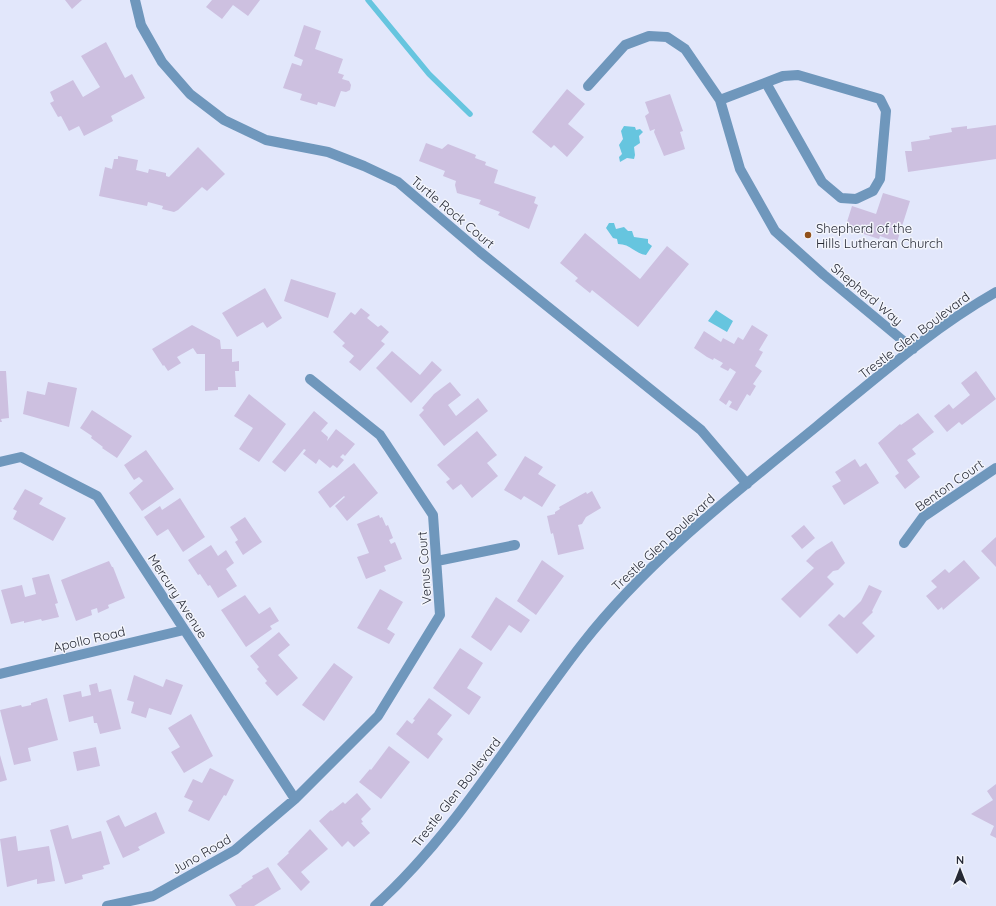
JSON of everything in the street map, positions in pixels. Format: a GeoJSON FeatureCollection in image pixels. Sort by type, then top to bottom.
{"type":"FeatureCollection","features":[{"type":"Feature","properties":{"kind":"street","name":"Turtle Rock Court"},"geometry":{"type":"LineString","coordinates":[[134,0],[141,25],[162,62],[190,94],[224,120],[266,140],[328,152],[364,166],[398,182],[480,252],[701,430],[747,484]]}},
{"type":"Feature","properties":{"kind":"street","name":"Shepherd Way"},"geometry":{"type":"LineString","coordinates":[[588,86],[625,45],[649,36],[667,36],[685,49],[720,100],[740,169],[775,230],[824,275],[913,349]]}},
{"type":"Feature","properties":{"kind":"street"},"geometry":{"type":"LineString","coordinates":[[720,100],[783,76],[798,74],[880,99],[886,111],[885,137],[880,179],[873,191],[856,199],[840,198],[822,182],[766,83]]}},
{"type":"Feature","properties":{"kind":"street","name":"Trestle Glen Boulevard"},"geometry":{"type":"LineString","coordinates":[[375,906],[400,882],[439,838],[498,762],[565,666],[618,602],[669,551],[747,484],[913,349],[954,318],[996,292]]}},
{"type":"Feature","properties":{"kind":"street","name":"Venus Court"},"geometry":{"type":"LineString","coordinates":[[295,799],[378,716],[440,615],[433,515],[380,435],[310,379]]}},
{"type":"Feature","properties":{"kind":"street","name":"Mercury Avenue"},"geometry":{"type":"LineString","coordinates":[[0,462],[21,457],[97,496],[295,799]]}},
{"type":"Feature","properties":{"kind":"street","name":"Benton Court"},"geometry":{"type":"LineString","coordinates":[[904,543],[923,517],[996,468]]}},
{"type":"Feature","properties":{"kind":"street"},"geometry":{"type":"LineString","coordinates":[[437,560],[515,545]]}},
{"type":"Feature","properties":{"kind":"street","name":"Apollo Road"},"geometry":{"type":"LineString","coordinates":[[0,674],[184,630]]}},
{"type":"Feature","properties":{"kind":"street","name":"Juno Road"},"geometry":{"type":"LineString","coordinates":[[107,906],[153,896],[235,850],[295,799]]}},
{"type":"Feature","properties":{"kind":"water"},"geometry":{"type":"Polygon","coordinates":[[[624,126],[635,127],[636,130],[640,129],[643,132],[639,136],[640,143],[634,147],[634,159],[627,158],[620,162],[619,157],[622,154],[619,145],[623,139],[621,131],[624,126]]]}},
{"type":"Feature","properties":{"kind":"water"},"geometry":{"type":"Polygon","coordinates":[[[609,223],[614,223],[616,229],[624,227],[628,231],[632,231],[634,237],[648,239],[648,243],[652,246],[646,255],[622,244],[618,244],[617,239],[613,238],[606,228],[609,223]]]}},
{"type":"Feature","properties":{"kind":"water"},"geometry":{"type":"Polygon","coordinates":[[[716,310],[733,321],[727,332],[708,321],[716,310]]]}},
{"type":"Feature","properties":{"kind":"building"},"geometry":{"type":"Polygon","coordinates":[[[65,0],[82,0],[72,9],[65,0]]]}},
{"type":"Feature","properties":{"kind":"building"},"geometry":{"type":"Polygon","coordinates":[[[212,0],[260,0],[248,16],[233,5],[222,19],[206,7],[212,0]]]}},
{"type":"Feature","properties":{"kind":"building"},"geometry":{"type":"Polygon","coordinates":[[[304,25],[321,31],[315,49],[343,59],[338,73],[344,75],[342,79],[349,81],[351,85],[350,90],[346,92],[341,91],[335,107],[318,102],[317,105],[300,100],[302,94],[283,88],[292,63],[301,66],[303,60],[294,56],[304,25]]]}},
{"type":"Feature","properties":{"kind":"building"},"geometry":{"type":"Polygon","coordinates":[[[106,42],[125,78],[132,74],[145,98],[111,116],[113,121],[84,136],[79,126],[69,131],[61,116],[58,117],[50,103],[54,101],[50,92],[73,80],[83,97],[100,87],[81,56],[106,42]]]}},
{"type":"Feature","properties":{"kind":"building"},"geometry":{"type":"Polygon","coordinates":[[[567,89],[585,104],[568,124],[584,137],[567,157],[554,145],[551,148],[532,132],[567,89]]]}},
{"type":"Feature","properties":{"kind":"building"},"geometry":{"type":"Polygon","coordinates":[[[670,94],[683,131],[680,132],[685,149],[664,156],[654,132],[655,129],[650,131],[645,116],[649,113],[645,102],[670,94]]]}},
{"type":"Feature","properties":{"kind":"building"},"geometry":{"type":"Polygon","coordinates":[[[996,125],[996,159],[908,172],[905,151],[912,151],[911,142],[930,139],[929,136],[952,132],[951,128],[967,126],[967,129],[996,125]]]}},
{"type":"Feature","properties":{"kind":"building"},"geometry":{"type":"Polygon","coordinates":[[[426,143],[442,149],[448,144],[476,155],[475,158],[486,162],[485,165],[498,170],[494,183],[536,197],[534,203],[538,205],[529,229],[498,215],[500,212],[479,204],[481,200],[457,193],[455,185],[456,181],[443,176],[445,171],[419,161],[426,143]]]}},
{"type":"Feature","properties":{"kind":"building"},"geometry":{"type":"Polygon","coordinates":[[[198,147],[225,174],[207,191],[202,187],[174,212],[162,209],[163,206],[148,202],[147,206],[99,196],[105,167],[112,169],[114,159],[118,159],[118,156],[138,160],[136,170],[148,173],[149,169],[166,173],[166,176],[169,177],[198,147]]]}},
{"type":"Feature","properties":{"kind":"building"},"geometry":{"type":"Polygon","coordinates":[[[883,193],[910,201],[897,242],[880,236],[879,239],[845,228],[852,206],[876,214],[883,193]]]}},
{"type":"Feature","properties":{"kind":"building"},"geometry":{"type":"Polygon","coordinates":[[[585,233],[640,279],[667,246],[689,264],[638,327],[592,290],[590,293],[575,281],[578,278],[560,263],[585,233]]]}},
{"type":"Feature","properties":{"kind":"building"},"geometry":{"type":"Polygon","coordinates":[[[291,279],[336,293],[328,318],[284,301],[291,279]]]}},
{"type":"Feature","properties":{"kind":"building"},"geometry":{"type":"Polygon","coordinates":[[[265,288],[282,318],[267,328],[263,322],[237,337],[222,313],[265,288]]]}},
{"type":"Feature","properties":{"kind":"building"},"geometry":{"type":"Polygon","coordinates":[[[361,308],[370,315],[367,318],[378,327],[381,325],[389,332],[381,341],[385,344],[360,371],[349,362],[354,356],[342,346],[345,343],[333,332],[351,312],[355,315],[361,308]]]}},
{"type":"Feature","properties":{"kind":"building"},"geometry":{"type":"Polygon","coordinates":[[[192,325],[220,340],[221,349],[232,349],[232,362],[239,361],[239,371],[235,371],[236,387],[218,387],[218,390],[205,391],[205,354],[197,354],[193,348],[177,357],[181,363],[168,371],[164,365],[163,366],[152,349],[192,325]]]}},
{"type":"Feature","properties":{"kind":"building"},"geometry":{"type":"Polygon","coordinates":[[[752,325],[768,335],[759,350],[763,352],[755,366],[762,371],[753,384],[756,386],[750,396],[747,394],[737,411],[729,407],[732,402],[729,400],[726,405],[719,400],[736,372],[730,368],[728,371],[720,367],[723,363],[714,358],[713,360],[707,357],[694,348],[704,331],[721,342],[723,338],[734,344],[738,337],[743,340],[752,325]]]}},
{"type":"Feature","properties":{"kind":"building"},"geometry":{"type":"Polygon","coordinates":[[[392,351],[420,375],[432,361],[442,370],[411,403],[376,368],[392,351]]]}},
{"type":"Feature","properties":{"kind":"building"},"geometry":{"type":"Polygon","coordinates":[[[0,371],[6,371],[9,418],[1,419],[2,422],[0,422],[0,371]]]}},
{"type":"Feature","properties":{"kind":"building"},"geometry":{"type":"Polygon","coordinates":[[[976,371],[996,399],[962,425],[959,422],[947,432],[934,416],[949,404],[953,409],[970,395],[961,383],[976,371]]]}},
{"type":"Feature","properties":{"kind":"building"},"geometry":{"type":"Polygon","coordinates":[[[48,382],[77,388],[69,427],[23,414],[27,391],[45,395],[48,382]]]}},
{"type":"Feature","properties":{"kind":"building"},"geometry":{"type":"Polygon","coordinates":[[[450,382],[461,395],[448,405],[456,416],[478,398],[488,411],[444,446],[419,415],[424,410],[422,408],[434,394],[450,382]]]}},
{"type":"Feature","properties":{"kind":"building"},"geometry":{"type":"Polygon","coordinates":[[[249,394],[286,424],[259,462],[239,449],[253,428],[234,416],[249,394]]]}},
{"type":"Feature","properties":{"kind":"building"},"geometry":{"type":"Polygon","coordinates":[[[92,410],[132,436],[117,458],[102,448],[103,447],[91,438],[92,436],[80,428],[92,410]]]}},
{"type":"Feature","properties":{"kind":"building"},"geometry":{"type":"Polygon","coordinates":[[[314,411],[328,423],[321,431],[328,437],[327,441],[336,429],[355,444],[345,456],[343,454],[340,457],[344,460],[337,468],[333,465],[330,468],[319,459],[316,464],[303,454],[306,450],[304,449],[285,472],[272,462],[314,411]]]}},
{"type":"Feature","properties":{"kind":"building"},"geometry":{"type":"Polygon","coordinates":[[[918,413],[934,432],[912,449],[916,454],[907,460],[920,477],[905,489],[895,476],[899,473],[878,443],[900,424],[901,425],[918,413]]]}},
{"type":"Feature","properties":{"kind":"building"},"geometry":{"type":"Polygon","coordinates":[[[477,431],[497,455],[487,463],[498,476],[472,498],[461,484],[453,490],[446,482],[450,479],[437,465],[477,431]]]}},
{"type":"Feature","properties":{"kind":"building"},"geometry":{"type":"Polygon","coordinates":[[[146,450],[174,489],[142,511],[129,493],[143,481],[139,477],[134,480],[124,465],[146,450]]]}},
{"type":"Feature","properties":{"kind":"building"},"geometry":{"type":"Polygon","coordinates":[[[525,456],[543,467],[538,474],[556,485],[542,507],[524,496],[521,500],[504,490],[525,456]]]}},
{"type":"Feature","properties":{"kind":"building"},"geometry":{"type":"Polygon","coordinates":[[[855,459],[860,467],[866,463],[879,483],[844,505],[832,486],[841,481],[835,472],[855,459]]]}},
{"type":"Feature","properties":{"kind":"building"},"geometry":{"type":"Polygon","coordinates":[[[354,463],[378,493],[347,521],[335,506],[345,497],[344,496],[330,508],[318,492],[354,463]]]}},
{"type":"Feature","properties":{"kind":"building"},"geometry":{"type":"Polygon","coordinates":[[[25,489],[43,498],[39,504],[66,518],[53,541],[13,519],[17,511],[13,509],[25,489]]]}},
{"type":"Feature","properties":{"kind":"building"},"geometry":{"type":"Polygon","coordinates":[[[592,491],[601,508],[586,517],[582,524],[578,525],[584,549],[558,555],[547,516],[555,514],[555,512],[560,509],[559,507],[586,492],[587,494],[592,491]]]}},
{"type":"Feature","properties":{"kind":"building"},"geometry":{"type":"Polygon","coordinates":[[[180,498],[205,537],[183,552],[168,529],[157,536],[144,517],[160,506],[162,510],[180,498]]]}},
{"type":"Feature","properties":{"kind":"building"},"geometry":{"type":"Polygon","coordinates":[[[379,515],[380,518],[382,517],[386,526],[388,525],[393,538],[389,540],[391,544],[395,542],[402,559],[384,566],[386,571],[366,579],[357,557],[369,553],[357,524],[379,515]]]}},
{"type":"Feature","properties":{"kind":"building"},"geometry":{"type":"Polygon","coordinates":[[[245,517],[262,542],[243,555],[235,542],[238,540],[230,527],[245,517]]]}},
{"type":"Feature","properties":{"kind":"building"},"geometry":{"type":"Polygon","coordinates":[[[804,525],[815,538],[802,549],[791,536],[804,525]]]}},
{"type":"Feature","properties":{"kind":"building"},"geometry":{"type":"Polygon","coordinates":[[[996,537],[996,567],[981,551],[996,537]]]}},
{"type":"Feature","properties":{"kind":"building"},"geometry":{"type":"Polygon","coordinates":[[[832,541],[845,563],[838,570],[833,571],[827,577],[834,584],[800,618],[781,599],[814,568],[806,561],[816,551],[832,541]]]}},
{"type":"Feature","properties":{"kind":"building"},"geometry":{"type":"Polygon","coordinates":[[[211,545],[218,556],[226,550],[234,563],[226,569],[237,586],[218,598],[210,585],[208,586],[200,574],[198,575],[188,560],[211,545]]]}},
{"type":"Feature","properties":{"kind":"building"},"geometry":{"type":"Polygon","coordinates":[[[542,560],[564,576],[536,615],[517,601],[542,560]]]}},
{"type":"Feature","properties":{"kind":"building"},"geometry":{"type":"Polygon","coordinates":[[[964,560],[980,578],[943,610],[942,607],[938,610],[926,596],[937,587],[931,581],[945,569],[949,573],[964,560]]]}},
{"type":"Feature","properties":{"kind":"building"},"geometry":{"type":"Polygon","coordinates":[[[109,561],[113,567],[125,598],[108,605],[109,608],[98,613],[97,608],[91,610],[92,615],[76,621],[61,580],[109,561]]]}},
{"type":"Feature","properties":{"kind":"building"},"geometry":{"type":"Polygon","coordinates":[[[49,574],[58,603],[55,604],[59,617],[42,621],[41,619],[11,624],[1,590],[22,585],[25,597],[36,594],[32,578],[49,574]]]}},
{"type":"Feature","properties":{"kind":"building"},"geometry":{"type":"Polygon","coordinates":[[[869,585],[882,591],[872,611],[873,612],[862,623],[875,636],[857,654],[828,625],[839,614],[844,618],[861,601],[869,585]]]}},
{"type":"Feature","properties":{"kind":"building"},"geometry":{"type":"Polygon","coordinates":[[[380,589],[403,602],[387,629],[395,634],[389,644],[357,628],[380,589]]]}},
{"type":"Feature","properties":{"kind":"building"},"geometry":{"type":"Polygon","coordinates":[[[245,595],[259,614],[270,607],[279,621],[270,626],[272,629],[246,647],[221,610],[245,595]]]}},
{"type":"Feature","properties":{"kind":"building"},"geometry":{"type":"Polygon","coordinates":[[[496,597],[530,620],[521,633],[509,625],[491,651],[471,637],[496,597]]]}},
{"type":"Feature","properties":{"kind":"building"},"geometry":{"type":"Polygon","coordinates":[[[279,632],[290,645],[278,655],[298,678],[277,696],[265,683],[267,681],[257,669],[259,667],[250,656],[279,632]]]}},
{"type":"Feature","properties":{"kind":"building"},"geometry":{"type":"Polygon","coordinates":[[[460,648],[483,663],[467,688],[481,697],[469,715],[433,688],[460,648]]]}},
{"type":"Feature","properties":{"kind":"building"},"geometry":{"type":"Polygon","coordinates":[[[334,663],[353,677],[324,721],[302,705],[334,663]]]}},
{"type":"Feature","properties":{"kind":"building"},"geometry":{"type":"Polygon","coordinates":[[[134,675],[163,687],[166,679],[183,685],[171,715],[149,708],[146,718],[131,713],[134,702],[127,700],[134,675]]]}},
{"type":"Feature","properties":{"kind":"building"},"geometry":{"type":"Polygon","coordinates":[[[97,683],[99,692],[111,689],[121,729],[100,734],[97,723],[94,723],[93,716],[69,722],[63,695],[81,691],[82,697],[91,695],[89,685],[97,683]]]}},
{"type":"Feature","properties":{"kind":"building"},"geometry":{"type":"Polygon","coordinates":[[[47,698],[58,740],[28,748],[31,761],[14,765],[0,710],[21,705],[22,707],[31,705],[31,703],[47,698]]]}},
{"type":"Feature","properties":{"kind":"building"},"geometry":{"type":"Polygon","coordinates":[[[429,698],[452,715],[437,734],[443,739],[428,759],[396,734],[407,720],[412,724],[415,720],[413,719],[429,698]]]}},
{"type":"Feature","properties":{"kind":"building"},"geometry":{"type":"Polygon","coordinates":[[[191,714],[213,756],[184,773],[171,752],[180,747],[168,728],[191,714]]]}},
{"type":"Feature","properties":{"kind":"building"},"geometry":{"type":"Polygon","coordinates":[[[389,746],[410,762],[381,799],[359,782],[370,769],[371,770],[389,746]]]}},
{"type":"Feature","properties":{"kind":"building"},"geometry":{"type":"Polygon","coordinates":[[[96,747],[100,766],[77,771],[73,752],[96,747]]]}},
{"type":"Feature","properties":{"kind":"building"},"geometry":{"type":"Polygon","coordinates":[[[0,755],[7,780],[0,782],[0,755]]]}},
{"type":"Feature","properties":{"kind":"building"},"geometry":{"type":"Polygon","coordinates":[[[210,768],[234,780],[226,796],[224,795],[209,821],[188,811],[193,801],[184,797],[193,779],[202,783],[210,768]]]}},
{"type":"Feature","properties":{"kind":"building"},"geometry":{"type":"Polygon","coordinates":[[[996,784],[996,838],[990,835],[994,826],[971,814],[993,800],[987,791],[996,784]]]}},
{"type":"Feature","properties":{"kind":"building"},"geometry":{"type":"Polygon","coordinates":[[[357,793],[371,809],[361,819],[363,822],[361,823],[370,833],[354,847],[348,841],[342,847],[319,821],[343,802],[345,804],[357,793]]]}},
{"type":"Feature","properties":{"kind":"building"},"geometry":{"type":"Polygon","coordinates":[[[156,812],[165,833],[138,847],[140,850],[123,858],[106,821],[119,815],[125,827],[156,812]]]}},
{"type":"Feature","properties":{"kind":"building"},"geometry":{"type":"Polygon","coordinates":[[[68,825],[72,839],[101,831],[110,864],[103,866],[104,869],[82,875],[83,879],[65,884],[50,830],[68,825]]]}},
{"type":"Feature","properties":{"kind":"building"},"geometry":{"type":"Polygon","coordinates":[[[310,829],[328,849],[301,872],[310,882],[301,891],[277,864],[310,829]]]}},
{"type":"Feature","properties":{"kind":"building"},"geometry":{"type":"Polygon","coordinates":[[[16,836],[18,851],[49,846],[55,881],[37,884],[37,879],[7,887],[0,839],[16,836]]]}},
{"type":"Feature","properties":{"kind":"building"},"geometry":{"type":"Polygon","coordinates":[[[268,867],[281,889],[254,906],[236,906],[229,895],[253,878],[252,876],[268,867]]]}},
{"type":"Feature","properties":{"kind":"waterway"},"geometry":{"type":"LineString","coordinates":[[368,0],[429,74],[470,114]]}},
{"type":"Feature","properties":{"kind":"place","name":"Shepherd of the Hills Lutheran Church"},"geometry":{"type":"Point","coordinates":[808,235]}}]}
